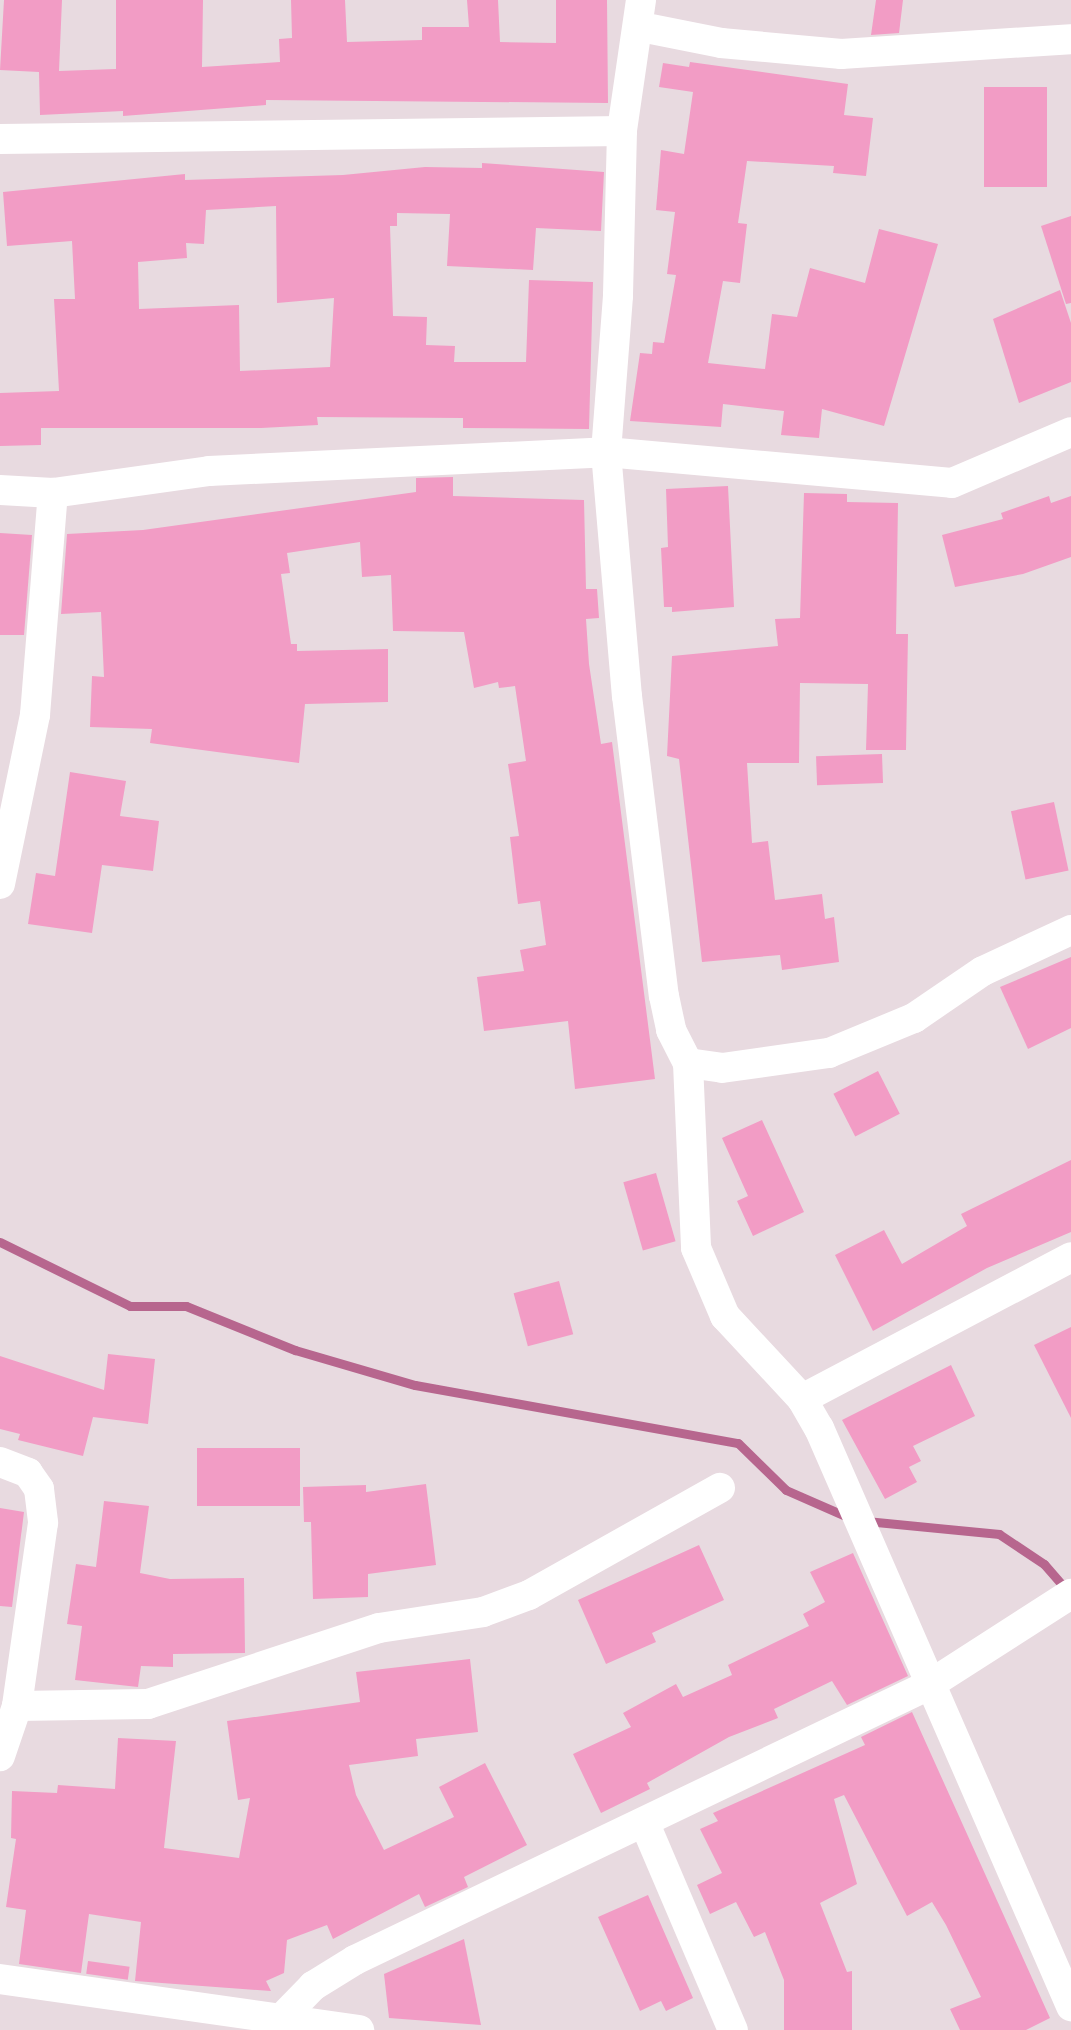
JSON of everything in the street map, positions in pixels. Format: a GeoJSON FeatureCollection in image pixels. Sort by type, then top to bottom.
{"type":"FeatureCollection","features":[{"type":"Feature","properties":{"kind":"street"},"geometry":{"type":"LineString","coordinates":[[1071,39],[841,54],[721,43],[641,14],[622,130],[618,296],[606,452],[627,696],[664,996],[671,1030],[688,1063],[696,1248],[725,1316],[802,1399],[852,1496],[889,1580],[929,1685],[1071,2006]]}},
{"type":"Feature","properties":{"kind":"street"},"geometry":{"type":"LineString","coordinates":[[0,139],[622,130]]}},
{"type":"Feature","properties":{"kind":"street"},"geometry":{"type":"LineString","coordinates":[[0,490],[53,493],[209,471],[606,452],[952,483],[1071,432]]}},
{"type":"Feature","properties":{"kind":"street"},"geometry":{"type":"LineString","coordinates":[[0,884],[35,715],[53,493]]}},
{"type":"Feature","properties":{"kind":"street"},"geometry":{"type":"LineString","coordinates":[[688,1063],[722,1068],[829,1053],[914,1018],[983,971],[1071,930]]}},
{"type":"Feature","properties":{"kind":"street"},"geometry":{"type":"LineString","coordinates":[[802,1399],[1071,1257]]}},
{"type":"Feature","properties":{"kind":"street"},"geometry":{"type":"LineString","coordinates":[[0,1462],[28,1473],[39,1490],[43,1523],[17,1706],[0,1756]]}},
{"type":"Feature","properties":{"kind":"street"},"geometry":{"type":"LineString","coordinates":[[17,1706],[148,1704],[379,1628],[483,1612],[529,1595],[720,1488]]}},
{"type":"Feature","properties":{"kind":"street"},"geometry":{"type":"LineString","coordinates":[[279,2025],[313,1986],[355,1960],[645,1824],[929,1685],[1063,1598]]}},
{"type":"Feature","properties":{"kind":"street"},"geometry":{"type":"LineString","coordinates":[[645,1824],[734,2030]]}},
{"type":"Feature","properties":{"kind":"street"},"geometry":{"type":"LineString","coordinates":[[0,1979],[279,2025],[359,2030]]}},
{"type":"Feature","properties":{"kind":"building"},"geometry":{"type":"Polygon","coordinates":[[[4,0],[62,0],[59,71],[116,69],[116,0],[203,0],[202,67],[280,62],[279,39],[292,38],[291,0],[345,0],[347,42],[422,40],[422,27],[469,27],[467,0],[498,0],[500,42],[556,43],[556,0],[607,0],[608,103],[266,100],[266,105],[123,116],[123,111],[40,115],[39,72],[0,70],[4,0]]]}},
{"type":"Feature","properties":{"kind":"building"},"geometry":{"type":"Polygon","coordinates":[[[876,0],[903,0],[899,33],[871,35],[876,0]]]}},
{"type":"Feature","properties":{"kind":"building"},"geometry":{"type":"Polygon","coordinates":[[[690,62],[848,84],[844,115],[873,118],[866,176],[833,173],[834,166],[747,161],[738,223],[747,224],[740,283],[723,281],[708,363],[765,369],[772,314],[797,317],[810,268],[865,283],[879,229],[938,244],[884,426],[822,409],[819,438],[781,435],[784,411],[723,404],[721,427],[630,421],[640,353],[652,354],[653,342],[664,343],[676,275],[667,274],[675,212],[656,210],[661,150],[684,154],[693,92],[659,87],[663,63],[689,67],[690,62]]]}},
{"type":"Feature","properties":{"kind":"building"},"geometry":{"type":"Polygon","coordinates":[[[984,87],[1047,87],[1047,187],[984,187],[984,87]]]}},
{"type":"Feature","properties":{"kind":"building"},"geometry":{"type":"Polygon","coordinates":[[[482,163],[604,172],[601,231],[536,228],[533,270],[447,266],[450,214],[397,213],[397,226],[390,226],[393,316],[427,317],[426,345],[455,346],[454,362],[526,362],[529,280],[593,282],[589,429],[463,428],[463,418],[317,417],[318,425],[261,428],[41,428],[41,445],[0,446],[0,393],[59,391],[54,299],[75,299],[72,241],[7,246],[3,192],[185,174],[185,180],[343,175],[425,167],[482,168],[482,163]],[[276,206],[206,210],[204,244],[186,243],[187,258],[138,262],[139,309],[239,305],[240,371],[330,367],[334,298],[277,303],[276,206]]]}},
{"type":"Feature","properties":{"kind":"building"},"geometry":{"type":"Polygon","coordinates":[[[1071,216],[1071,303],[1066,304],[1041,226],[1071,216]]]}},
{"type":"Feature","properties":{"kind":"building"},"geometry":{"type":"Polygon","coordinates":[[[1060,290],[1071,323],[1071,382],[1019,403],[993,319],[1060,290]]]}},
{"type":"Feature","properties":{"kind":"building"},"geometry":{"type":"Polygon","coordinates":[[[453,477],[453,496],[584,500],[586,589],[597,589],[599,618],[586,619],[589,664],[601,744],[612,742],[655,1079],[575,1089],[568,1021],[484,1031],[477,977],[524,971],[520,950],[546,945],[540,901],[518,904],[510,837],[519,836],[508,764],[526,761],[515,686],[499,688],[498,682],[474,688],[464,632],[393,631],[391,575],[362,577],[360,542],[287,553],[290,573],[281,574],[291,644],[297,644],[297,651],[388,649],[388,702],[305,704],[299,763],[150,743],[152,729],[90,727],[92,676],[104,677],[101,612],[61,614],[67,534],[143,530],[416,492],[416,478],[453,477]]]}},
{"type":"Feature","properties":{"kind":"building"},"geometry":{"type":"Polygon","coordinates":[[[728,486],[734,607],[672,612],[672,607],[664,607],[661,548],[668,547],[666,489],[728,486]]]}},
{"type":"Feature","properties":{"kind":"building"},"geometry":{"type":"Polygon","coordinates":[[[804,493],[847,494],[847,502],[898,503],[896,634],[908,634],[906,750],[866,750],[868,684],[800,683],[799,763],[747,763],[752,843],[768,841],[775,900],[822,894],[825,919],[834,917],[839,962],[782,970],[780,955],[702,962],[679,759],[667,756],[672,656],[778,646],[775,619],[800,618],[804,493]]]}},
{"type":"Feature","properties":{"kind":"building"},"geometry":{"type":"Polygon","coordinates":[[[1049,496],[1051,503],[1071,496],[1071,557],[1023,574],[955,587],[942,535],[1003,519],[1001,513],[1049,496]]]}},
{"type":"Feature","properties":{"kind":"building"},"geometry":{"type":"Polygon","coordinates":[[[0,533],[32,535],[24,635],[0,635],[0,533]]]}},
{"type":"Feature","properties":{"kind":"building"},"geometry":{"type":"Polygon","coordinates":[[[882,754],[883,783],[817,785],[816,756],[882,754]]]}},
{"type":"Feature","properties":{"kind":"building"},"geometry":{"type":"Polygon","coordinates":[[[70,772],[126,781],[120,816],[159,821],[153,871],[102,865],[92,933],[28,924],[36,873],[55,876],[70,772]]]}},
{"type":"Feature","properties":{"kind":"building"},"geometry":{"type":"Polygon","coordinates":[[[1054,802],[1069,870],[1026,880],[1011,811],[1054,802]]]}},
{"type":"Feature","properties":{"kind":"building"},"geometry":{"type":"Polygon","coordinates":[[[1071,957],[1071,1028],[1028,1049],[1000,987],[1071,957]]]}},
{"type":"Feature","properties":{"kind":"building"},"geometry":{"type":"Polygon","coordinates":[[[878,1071],[900,1114],[855,1136],[833,1094],[878,1071]]]}},
{"type":"Feature","properties":{"kind":"building"},"geometry":{"type":"Polygon","coordinates":[[[762,1120],[804,1212],[753,1236],[737,1201],[748,1196],[722,1138],[762,1120]]]}},
{"type":"Feature","properties":{"kind":"building"},"geometry":{"type":"Polygon","coordinates":[[[1071,1160],[1071,1232],[987,1268],[873,1331],[835,1255],[884,1230],[902,1264],[967,1226],[961,1214],[1071,1160]]]}},
{"type":"Feature","properties":{"kind":"building"},"geometry":{"type":"Polygon","coordinates":[[[656,1173],[676,1241],[643,1251],[623,1182],[656,1173]]]}},
{"type":"Feature","properties":{"kind":"building"},"geometry":{"type":"Polygon","coordinates":[[[559,1281],[573,1334],[528,1346],[514,1293],[559,1281]]]}},
{"type":"Feature","properties":{"kind":"building"},"geometry":{"type":"Polygon","coordinates":[[[1071,1327],[1071,1418],[1034,1345],[1071,1327]]]}},
{"type":"Feature","properties":{"kind":"building"},"geometry":{"type":"Polygon","coordinates":[[[108,1354],[155,1359],[148,1424],[93,1417],[83,1456],[18,1440],[20,1434],[0,1429],[0,1356],[104,1390],[108,1354]]]}},
{"type":"Feature","properties":{"kind":"building"},"geometry":{"type":"Polygon","coordinates":[[[951,1365],[975,1416],[913,1446],[921,1461],[909,1467],[917,1482],[885,1499],[842,1420],[951,1365]]]}},
{"type":"Feature","properties":{"kind":"building"},"geometry":{"type":"Polygon","coordinates":[[[197,1448],[300,1448],[300,1506],[197,1506],[197,1448]]]}},
{"type":"Feature","properties":{"kind":"building"},"geometry":{"type":"Polygon","coordinates":[[[426,1484],[436,1565],[368,1574],[368,1597],[313,1599],[311,1522],[304,1522],[303,1487],[366,1485],[366,1492],[426,1484]]]}},
{"type":"Feature","properties":{"kind":"building"},"geometry":{"type":"Polygon","coordinates":[[[104,1501],[149,1506],[140,1573],[170,1579],[244,1578],[245,1653],[173,1654],[173,1667],[141,1666],[138,1687],[75,1680],[82,1626],[67,1624],[76,1564],[96,1567],[104,1501]]]}},
{"type":"Feature","properties":{"kind":"building"},"geometry":{"type":"Polygon","coordinates":[[[0,1508],[24,1512],[12,1607],[0,1606],[0,1508]]]}},
{"type":"Feature","properties":{"kind":"building"},"geometry":{"type":"Polygon","coordinates":[[[699,1545],[724,1600],[652,1633],[656,1642],[606,1664],[578,1600],[699,1545]]]}},
{"type":"Feature","properties":{"kind":"building"},"geometry":{"type":"Polygon","coordinates":[[[853,1553],[908,1676],[847,1705],[832,1681],[774,1709],[778,1718],[729,1737],[647,1783],[650,1789],[601,1813],[573,1754],[631,1727],[623,1713],[676,1684],[683,1697],[732,1675],[728,1665],[809,1626],[803,1614],[825,1602],[810,1572],[853,1553]]]}},
{"type":"Feature","properties":{"kind":"building"},"geometry":{"type":"Polygon","coordinates":[[[470,1659],[478,1732],[416,1739],[418,1756],[349,1765],[356,1795],[384,1850],[454,1817],[439,1787],[485,1763],[527,1845],[464,1877],[468,1887],[425,1907],[419,1894],[333,1939],[327,1925],[287,1940],[284,1973],[266,1981],[271,1991],[135,1981],[141,1922],[89,1914],[81,1973],[19,1964],[26,1910],[6,1907],[16,1839],[11,1838],[12,1791],[57,1793],[58,1785],[115,1789],[118,1738],[176,1741],[164,1848],[239,1858],[250,1798],[238,1800],[227,1721],[360,1702],[356,1672],[470,1659]]]}},
{"type":"Feature","properties":{"kind":"building"},"geometry":{"type":"Polygon","coordinates":[[[912,1712],[1050,2018],[1026,2030],[960,2030],[950,2009],[981,1997],[946,1925],[932,1902],[907,1916],[844,1795],[834,1799],[857,1884],[820,1903],[847,1972],[852,1971],[852,2030],[784,2030],[784,1980],[765,1932],[754,1937],[736,1902],[710,1914],[697,1885],[722,1873],[700,1829],[718,1821],[713,1813],[865,1745],[861,1737],[912,1712]]]}},
{"type":"Feature","properties":{"kind":"building"},"geometry":{"type":"Polygon","coordinates":[[[648,1895],[693,1998],[666,2011],[661,2001],[640,2011],[598,1917],[648,1895]]]}},
{"type":"Feature","properties":{"kind":"building"},"geometry":{"type":"Polygon","coordinates":[[[464,1939],[481,2025],[389,2018],[384,1974],[464,1939]]]}},
{"type":"Feature","properties":{"kind":"building"},"geometry":{"type":"Polygon","coordinates":[[[88,1961],[130,1967],[128,1980],[86,1974],[88,1961]]]}},
{"type":"Feature","properties":{"kind":"waterway"},"geometry":{"type":"LineString","coordinates":[[0,1242],[130,1306],[186,1306],[295,1350],[415,1385],[738,1443],[786,1490],[852,1519]]}},
{"type":"Feature","properties":{"kind":"waterway"},"geometry":{"type":"LineString","coordinates":[[866,1521],[999,1534],[1044,1564],[1067,1590]]}}]}
